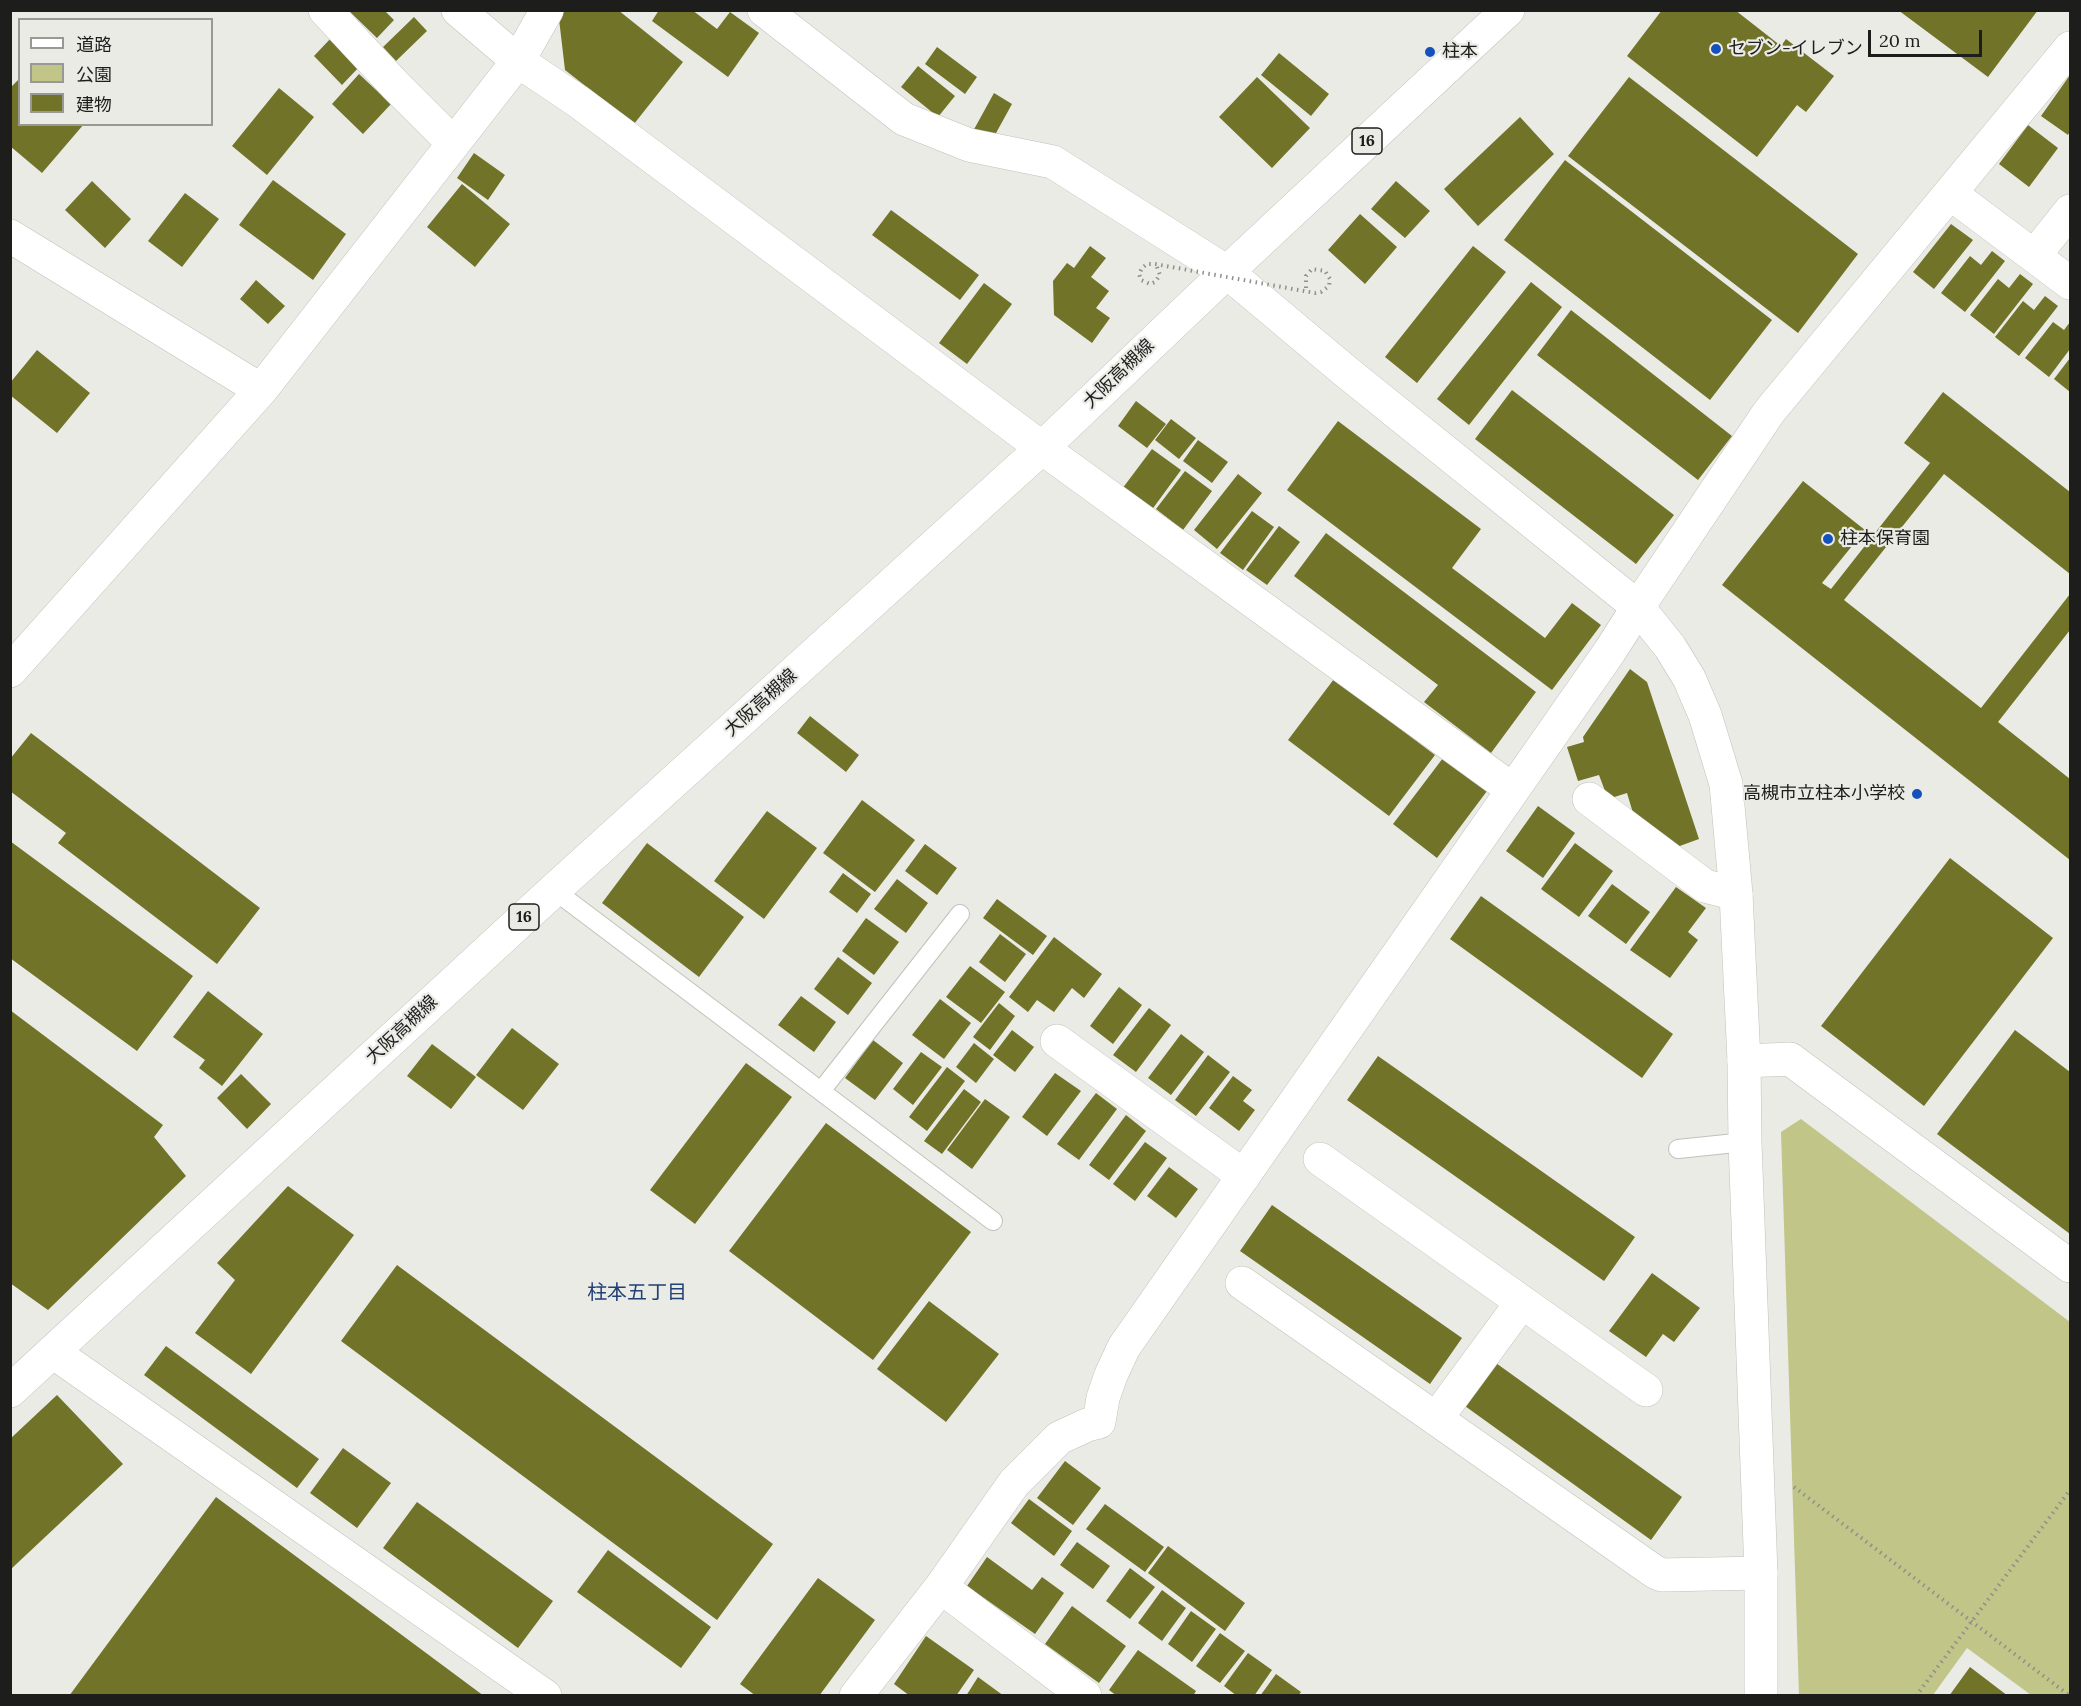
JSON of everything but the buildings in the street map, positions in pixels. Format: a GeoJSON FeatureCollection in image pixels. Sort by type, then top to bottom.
{"type":"FeatureCollection","features":[{"type":"Feature","properties":{"kind":"street"},"geometry":{"type":"LineString","coordinates":[[325,10],[453,143]]}},
{"type":"Feature","properties":{"kind":"street"},"geometry":{"type":"LineString","coordinates":[[458,10],[518,61],[579,102],[1042,448],[1513,790]]}},
{"type":"Feature","properties":{"kind":"street"},"geometry":{"type":"LineString","coordinates":[[10,671],[261,390],[518,61],[547,10]]}},
{"type":"Feature","properties":{"kind":"street"},"geometry":{"type":"LineString","coordinates":[[764,10],[904,119],[969,145],[1053,162],[1227,272],[1344,370],[1638,607],[1670,647],[1689,678],[1706,714],[1726,784],[1736,894],[1744,1061],[1744,1142],[1761,1573],[1761,1695]]}},
{"type":"Feature","properties":{"kind":"street","name":"大阪高槻線"},"geometry":{"type":"LineString","coordinates":[[10,1391],[554,890],[1042,448],[1508,10]]}},
{"type":"Feature","properties":{"kind":"street"},"geometry":{"type":"LineString","coordinates":[[856,1695],[941,1587],[1014,1483],[1059,1438],[1099,1422],[1103,1398],[1124,1347],[1610,651],[1769,412],[1952,194],[2070,48]]}},
{"type":"Feature","properties":{"kind":"street"},"geometry":{"type":"LineString","coordinates":[[1952,194],[2070,284]]}},
{"type":"Feature","properties":{"kind":"street"},"geometry":{"type":"LineString","coordinates":[[2034,256],[2070,211]]}},
{"type":"Feature","properties":{"kind":"street"},"geometry":{"type":"LineString","coordinates":[[10,236],[261,390]]}},
{"type":"Feature","properties":{"kind":"street"},"geometry":{"type":"LineString","coordinates":[[1588,799],[1705,886],[1736,894]]}},
{"type":"Feature","properties":{"kind":"street"},"geometry":{"type":"LineString","coordinates":[[1057,1041],[1244,1176]]}},
{"type":"Feature","properties":{"kind":"street"},"geometry":{"type":"LineString","coordinates":[[1744,1061],[1790,1059],[2070,1266]]}},
{"type":"Feature","properties":{"kind":"street"},"geometry":{"type":"LineString","coordinates":[[1320,1159],[1646,1390]]}},
{"type":"Feature","properties":{"kind":"street"},"geometry":{"type":"LineString","coordinates":[[1242,1283],[1655,1572],[1662,1575],[1761,1573]]}},
{"type":"Feature","properties":{"kind":"street"},"geometry":{"type":"LineString","coordinates":[[1436,1419],[1522,1302]]}},
{"type":"Feature","properties":{"kind":"street"},"geometry":{"type":"LineString","coordinates":[[53,1352],[545,1695]]}},
{"type":"Feature","properties":{"kind":"street"},"geometry":{"type":"LineString","coordinates":[[941,1587],[1085,1695]]}},
{"type":"Feature","properties":{"kind":"lane"},"geometry":{"type":"LineString","coordinates":[[554,890],[993,1221]]}},
{"type":"Feature","properties":{"kind":"lane"},"geometry":{"type":"LineString","coordinates":[[820,1091],[960,915]]}},
{"type":"Feature","properties":{"kind":"lane"},"geometry":{"type":"LineString","coordinates":[[1678,1149],[1744,1142]]}},
{"type":"Feature","properties":{"kind":"path"},"geometry":{"type":"LineString","coordinates":[[1157,267],[1160,274],[1155,282],[1150,284],[1141,280],[1139,274],[1142,268],[1147,264],[1155,264],[1315,293],[1329,286],[1330,279],[1326,271],[1312,269],[1306,276],[1306,289]]}},
{"type":"Feature","properties":{"kind":"path"},"geometry":{"type":"LineString","coordinates":[[1756,1458],[2070,1695]]}},
{"type":"Feature","properties":{"kind":"path"},"geometry":{"type":"LineString","coordinates":[[1916,1695],[2070,1490]]}},
{"type":"Feature","properties":{"kind":"green space"},"geometry":{"type":"Polygon","coordinates":[[[1801,1119],[2070,1322],[2070,1695],[2031,1695],[1967,1648],[1933,1695],[1799,1695],[1781,1132],[1801,1119]]]}},
{"type":"Feature","properties":{"kind":"place","name":"セブン-イレブン"},"geometry":{"type":"Point","coordinates":[1716,49]}},
{"type":"Feature","properties":{"kind":"place","name":"柱本"},"geometry":{"type":"Point","coordinates":[1430,52]}},
{"type":"Feature","properties":{"kind":"place","name":"柱本保育園"},"geometry":{"type":"Point","coordinates":[1828,539]}},
{"type":"Feature","properties":{"kind":"place","name":"高槻市立柱本小学校"},"geometry":{"type":"Point","coordinates":[1917,794]}},
{"type":"Feature","properties":{"kind":"district","name":"柱本五丁目"},"geometry":{"type":"Point","coordinates":[637,1293]}}]}
